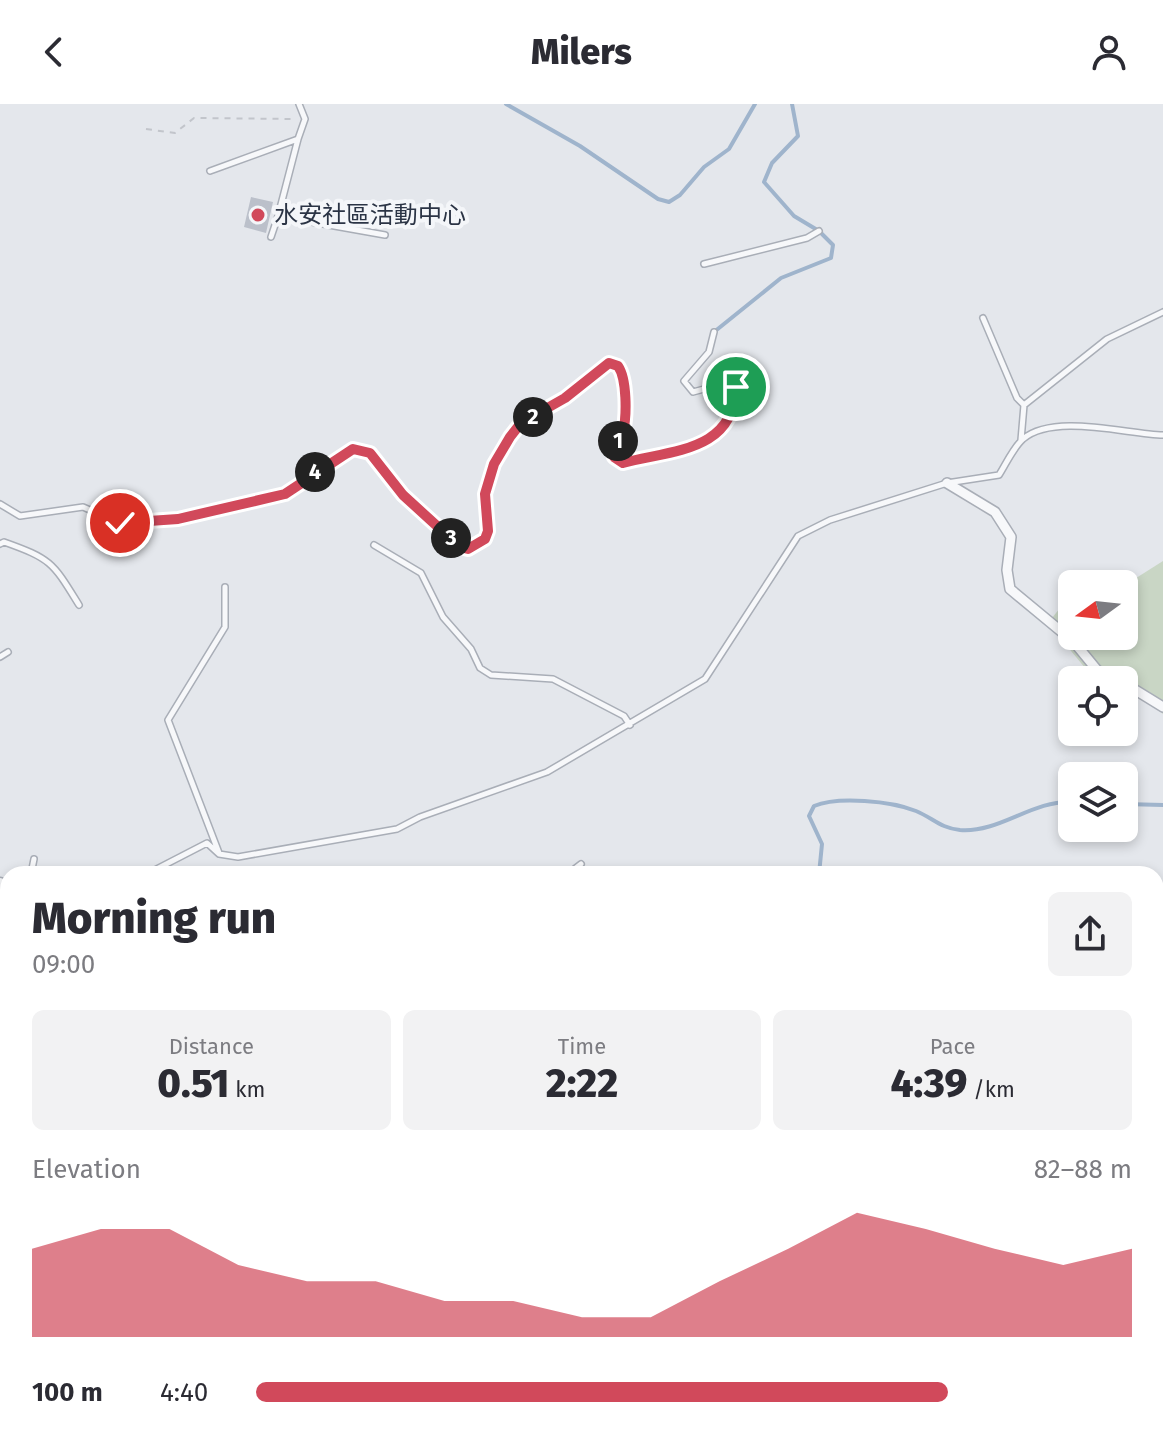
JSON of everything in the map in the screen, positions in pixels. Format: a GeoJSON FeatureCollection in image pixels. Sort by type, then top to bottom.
{"type":"FeatureCollection","features":[{"type":"Feature","properties":{"kind":"street"},"geometry":{"type":"LineString","coordinates":[[947,483],[995,512],[1011,537],[1007,570],[1010,589],[1074,642],[1094,666]]}},
{"type":"Feature","properties":{"kind":"street"},"geometry":{"type":"LineString","coordinates":[[1138,692],[1163,707]]}},
{"type":"Feature","properties":{"kind":"lane"},"geometry":{"type":"LineString","coordinates":[[271,237],[305,119],[299,104]]}},
{"type":"Feature","properties":{"kind":"lane"},"geometry":{"type":"LineString","coordinates":[[210,171],[298,139]]}},
{"type":"Feature","properties":{"kind":"lane"},"geometry":{"type":"LineString","coordinates":[[278,216],[385,235]]}},
{"type":"Feature","properties":{"kind":"lane"},"geometry":{"type":"LineString","coordinates":[[704,264],[807,238],[819,231]]}},
{"type":"Feature","properties":{"kind":"lane"},"geometry":{"type":"LineString","coordinates":[[1021,441],[1024,405],[1107,339],[1163,312]]}},
{"type":"Feature","properties":{"kind":"lane"},"geometry":{"type":"LineString","coordinates":[[983,318],[1017,398],[1024,405]]}},
{"type":"Feature","properties":{"kind":"lane"},"geometry":{"type":"LineString","coordinates":[[0,504],[20,516],[83,507],[120,523],[178,519],[285,494],[353,449],[370,453],[403,495],[460,547],[468,549],[485,539],[488,531],[485,494],[494,464],[510,437],[521,423],[565,398],[609,363],[618,366],[624,374],[623,432],[614,449],[614,457],[623,463],[713,439],[730,419],[736,387],[715,386],[693,392],[684,381],[709,352],[714,332]]}},
{"type":"Feature","properties":{"kind":"lane"},"geometry":{"type":"LineString","coordinates":[[162,866],[207,843],[219,854],[238,857],[397,829],[547,772],[705,679],[798,536],[830,520],[947,483],[999,475],[1021,441],[1032,433],[1108,427],[1163,435]]}},
{"type":"Feature","properties":{"kind":"lane"},"geometry":{"type":"LineString","coordinates":[[0,544],[4,542],[44,556],[55,566],[79,605]]}},
{"type":"Feature","properties":{"kind":"lane"},"geometry":{"type":"LineString","coordinates":[[374,545],[421,573],[443,617],[471,649],[480,668],[491,675],[553,679],[624,716],[630,725]]}},
{"type":"Feature","properties":{"kind":"lane"},"geometry":{"type":"LineString","coordinates":[[219,854],[168,720],[225,627],[225,587]]}},
{"type":"Feature","properties":{"kind":"lane"},"geometry":{"type":"LineString","coordinates":[[0,657],[8,652]]}},
{"type":"Feature","properties":{"kind":"lane"},"geometry":{"type":"LineString","coordinates":[[33,866],[34,859]]}},
{"type":"Feature","properties":{"kind":"path"},"geometry":{"type":"LineString","coordinates":[[146,129],[175,133],[194,118],[305,119]]}},
{"type":"Feature","properties":{"kind":"green space"},"geometry":{"type":"Polygon","coordinates":[[[1163,561],[1163,714],[1138,692],[1138,666],[1083,666],[1070,650],[1138,650],[1138,577],[1163,561]]]}},
{"type":"Feature","properties":{"kind":"green space"},"geometry":{"type":"Polygon","coordinates":[[[1058,610],[1058,635],[1048,623],[1058,610]]]}},
{"type":"Feature","properties":{"kind":"building","name":"水安社區活動中心"},"geometry":{"type":"Polygon","coordinates":[[[251,197],[273,202],[266,233],[244,227],[251,197]]]}},
{"type":"Feature","properties":{"kind":"waterway"},"geometry":{"type":"LineString","coordinates":[[506,104],[580,146],[658,199],[669,202],[680,195],[704,167],[729,149],[755,104]]}},
{"type":"Feature","properties":{"kind":"waterway"},"geometry":{"type":"LineString","coordinates":[[714,332],[781,278],[831,258],[833,245],[819,231],[794,216],[764,182],[772,163],[798,136],[792,104]]}},
{"type":"Feature","properties":{"kind":"waterway"},"geometry":{"type":"LineString","coordinates":[[820,866],[822,844],[809,816],[814,806],[824,803],[865,801],[893,805],[916,811],[953,829],[975,830],[1058,803]]}},
{"type":"Feature","properties":{"kind":"waterway"},"geometry":{"type":"LineString","coordinates":[[1138,804],[1163,805]]}},
{"type":"Feature","properties":{"kind":"place","name":"水安社區活動中心"},"geometry":{"type":"Point","coordinates":[258,215]}},
{"type":"Feature","properties":{"kind":"route"},"geometry":{"type":"LineString","coordinates":[[120,523],[178,519],[285,494],[335,458],[353,449],[370,453],[403,495],[460,547],[468,549],[485,539],[488,531],[485,494],[494,464],[510,437],[521,423],[565,398],[609,363],[618,366],[624,374],[623,432],[614,449],[614,457],[623,463],[713,439],[730,419],[736,387]]}}]}
